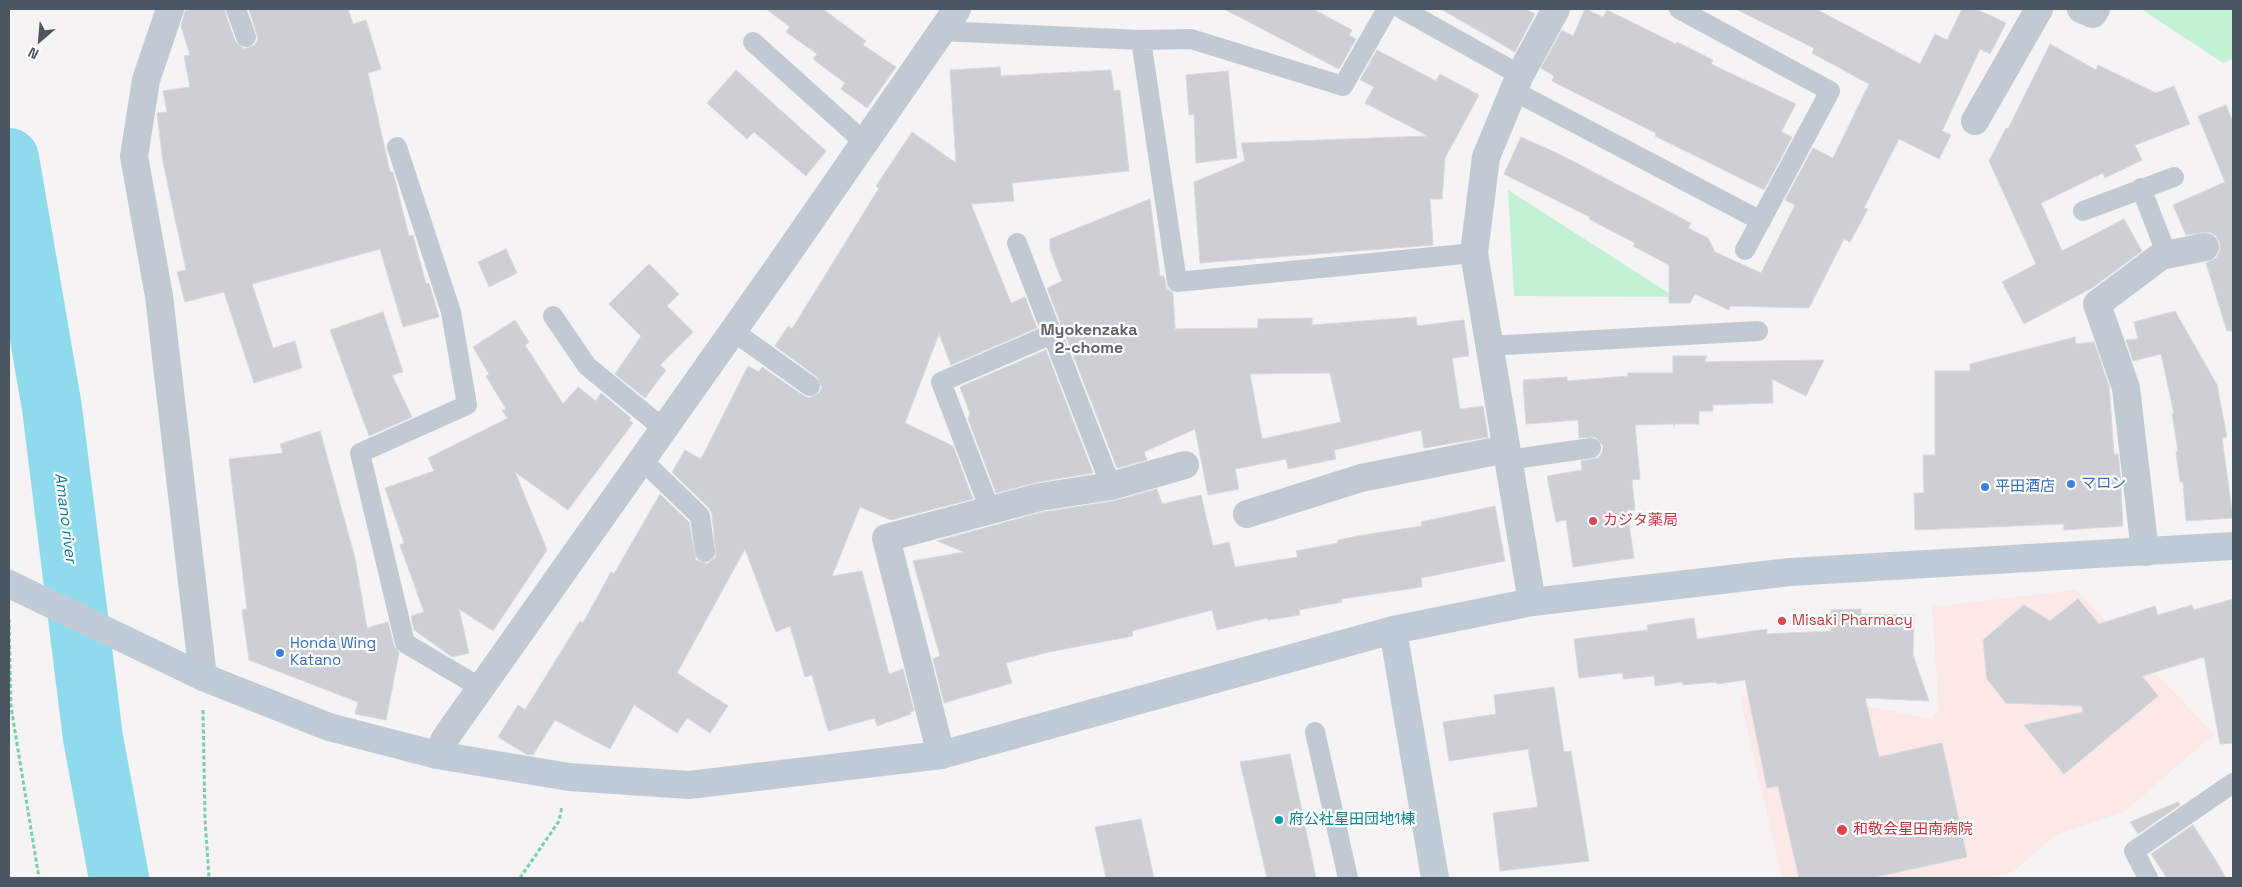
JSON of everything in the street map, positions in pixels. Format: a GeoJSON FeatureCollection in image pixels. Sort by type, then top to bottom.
{"type":"FeatureCollection","features":[{"type":"Feature","properties":{"kind":"street"},"geometry":{"type":"LineString","coordinates":[[170,9],[146,80],[134,156],[159,296],[192,672]]}},
{"type":"Feature","properties":{"kind":"street"},"geometry":{"type":"LineString","coordinates":[[437,755],[446,737],[733,331],[957,9]]}},
{"type":"Feature","properties":{"kind":"street"},"geometry":{"type":"LineString","coordinates":[[1532,602],[1474,253],[1486,157],[1517,83],[1556,9]]}},
{"type":"Feature","properties":{"kind":"street"},"geometry":{"type":"LineString","coordinates":[[1975,121],[2039,9]]}},
{"type":"Feature","properties":{"kind":"street"},"geometry":{"type":"LineString","coordinates":[[2080,9],[2093,14],[2096,9]]}},
{"type":"Feature","properties":{"kind":"street"},"geometry":{"type":"LineString","coordinates":[[2145,552],[2126,388],[2097,304],[2161,256],[2205,247]]}},
{"type":"Feature","properties":{"kind":"street"},"geometry":{"type":"LineString","coordinates":[[1247,514],[1361,478],[1507,454]]}},
{"type":"Feature","properties":{"kind":"street"},"geometry":{"type":"LineString","coordinates":[[941,755],[886,538],[1040,497],[1111,486],[1185,465]]}},
{"type":"Feature","properties":{"kind":"street"},"geometry":{"type":"LineString","coordinates":[[9,584],[192,672],[329,727],[437,755],[569,776],[689,786],[941,755],[1393,630],[1532,602],[1790,572],[2233,546]]}},
{"type":"Feature","properties":{"kind":"street"},"geometry":{"type":"LineString","coordinates":[[1393,630],[1435,878]]}},
{"type":"Feature","properties":{"kind":"lane"},"geometry":{"type":"LineString","coordinates":[[236,9],[246,37]]}},
{"type":"Feature","properties":{"kind":"lane"},"geometry":{"type":"LineString","coordinates":[[940,31],[1141,40],[1191,40],[1343,86],[1387,9]]}},
{"type":"Feature","properties":{"kind":"lane"},"geometry":{"type":"LineString","coordinates":[[1402,9],[1517,83],[1760,221]]}},
{"type":"Feature","properties":{"kind":"lane"},"geometry":{"type":"LineString","coordinates":[[1679,9],[1830,91],[1745,250]]}},
{"type":"Feature","properties":{"kind":"lane"},"geometry":{"type":"LineString","coordinates":[[1141,40],[1176,282],[1474,253]]}},
{"type":"Feature","properties":{"kind":"lane"},"geometry":{"type":"LineString","coordinates":[[753,42],[864,142]]}},
{"type":"Feature","properties":{"kind":"lane"},"geometry":{"type":"LineString","coordinates":[[397,147],[450,312],[467,405],[360,453],[405,643],[481,688]]}},
{"type":"Feature","properties":{"kind":"lane"},"geometry":{"type":"LineString","coordinates":[[2083,211],[2140,188],[2174,177]]}},
{"type":"Feature","properties":{"kind":"lane"},"geometry":{"type":"LineString","coordinates":[[2140,188],[2167,255]]}},
{"type":"Feature","properties":{"kind":"lane"},"geometry":{"type":"LineString","coordinates":[[1017,243],[1111,486]]}},
{"type":"Feature","properties":{"kind":"lane"},"geometry":{"type":"LineString","coordinates":[[553,316],[587,366],[664,429]]}},
{"type":"Feature","properties":{"kind":"lane"},"geometry":{"type":"LineString","coordinates":[[733,331],[810,386]]}},
{"type":"Feature","properties":{"kind":"lane"},"geometry":{"type":"LineString","coordinates":[[1488,346],[1758,331]]}},
{"type":"Feature","properties":{"kind":"lane"},"geometry":{"type":"LineString","coordinates":[[990,510],[941,382],[1052,334]]}},
{"type":"Feature","properties":{"kind":"lane"},"geometry":{"type":"LineString","coordinates":[[1507,454],[1591,448]]}},
{"type":"Feature","properties":{"kind":"lane"},"geometry":{"type":"LineString","coordinates":[[642,460],[700,516],[705,552]]}},
{"type":"Feature","properties":{"kind":"lane"},"geometry":{"type":"LineString","coordinates":[[1315,732],[1348,878]]}},
{"type":"Feature","properties":{"kind":"lane"},"geometry":{"type":"LineString","coordinates":[[2148,878],[2134,851],[2233,783]]}},
{"type":"Feature","properties":{"kind":"path"},"geometry":{"type":"LineString","coordinates":[[9,609],[11,707],[39,878]]}},
{"type":"Feature","properties":{"kind":"path"},"geometry":{"type":"LineString","coordinates":[[192,672],[209,878]]}},
{"type":"Feature","properties":{"kind":"path"},"geometry":{"type":"LineString","coordinates":[[520,878],[559,821],[569,776]]}},
{"type":"Feature","properties":{"kind":"shaded area"},"geometry":{"type":"Polygon","coordinates":[[[2076,590],[2214,734],[2125,811],[2055,835],[2013,872],[1981,878],[1782,878],[1740,698],[1772,687],[1931,719],[1939,710],[1932,607],[2076,590]]]}},
{"type":"Feature","properties":{"kind":"green space"},"geometry":{"type":"Polygon","coordinates":[[[2141,9],[2233,9],[2233,59],[2223,63],[2141,9]]]}},
{"type":"Feature","properties":{"kind":"green space"},"geometry":{"type":"Polygon","coordinates":[[[1508,190],[1675,297],[1514,296],[1508,190]]]}},
{"type":"Feature","properties":{"kind":"building"},"geometry":{"type":"Polygon","coordinates":[[[194,9],[224,9],[235,41],[244,49],[255,45],[258,39],[249,9],[348,9],[353,24],[366,20],[381,69],[368,73],[390,172],[393,172],[409,236],[413,235],[426,284],[429,283],[439,317],[403,327],[380,249],[252,284],[273,348],[295,341],[302,368],[254,383],[224,292],[185,302],[177,272],[186,270],[163,162],[157,113],[167,112],[163,91],[190,87],[184,56],[190,55],[181,26],[185,11],[194,9]]]}},
{"type":"Feature","properties":{"kind":"building"},"geometry":{"type":"Polygon","coordinates":[[[766,9],[823,9],[866,41],[863,45],[896,67],[867,108],[841,89],[845,83],[813,59],[817,54],[786,32],[790,27],[766,9]]]}},
{"type":"Feature","properties":{"kind":"building"},"geometry":{"type":"Polygon","coordinates":[[[1224,9],[1313,9],[1352,30],[1349,35],[1356,39],[1339,69],[1224,9]]]}},
{"type":"Feature","properties":{"kind":"building"},"geometry":{"type":"Polygon","coordinates":[[[1441,9],[1526,9],[1535,14],[1515,52],[1441,9]]]}},
{"type":"Feature","properties":{"kind":"building"},"geometry":{"type":"Polygon","coordinates":[[[1585,9],[1603,17],[1607,10],[1676,44],[1677,42],[1713,60],[1711,64],[1796,104],[1781,132],[1792,137],[1764,190],[1655,136],[1656,133],[1552,81],[1554,76],[1541,68],[1562,30],[1573,36],[1585,9]]]}},
{"type":"Feature","properties":{"kind":"building"},"geometry":{"type":"Polygon","coordinates":[[[1736,9],[1816,9],[1920,64],[1935,34],[1947,40],[1962,9],[1976,9],[2006,23],[1990,54],[1980,49],[1942,131],[1951,135],[1939,159],[1899,139],[1864,208],[1868,209],[1850,242],[1844,239],[1809,308],[1730,306],[1729,310],[1695,294],[1690,303],[1669,303],[1669,265],[1633,246],[1635,243],[1589,219],[1590,217],[1504,174],[1521,137],[1559,154],[1691,223],[1688,228],[1708,238],[1715,252],[1761,273],[1795,205],[1785,200],[1813,148],[1833,158],[1869,84],[1812,53],[1814,48],[1736,9]]]}},
{"type":"Feature","properties":{"kind":"building"},"geometry":{"type":"Polygon","coordinates":[[[2050,44],[2096,70],[2098,65],[2156,93],[2174,86],[2190,124],[2135,145],[2142,160],[2105,178],[2103,173],[2041,203],[2062,251],[2124,219],[2142,251],[2092,288],[2024,324],[2002,282],[2036,264],[1989,161],[2006,128],[2008,129],[2050,44]]]}},
{"type":"Feature","properties":{"kind":"building"},"geometry":{"type":"Polygon","coordinates":[[[1377,50],[1436,81],[1440,74],[1479,95],[1445,158],[1442,199],[1430,199],[1433,245],[1200,263],[1194,182],[1245,161],[1241,143],[1428,136],[1365,103],[1374,87],[1360,80],[1377,50]]]}},
{"type":"Feature","properties":{"kind":"building"},"geometry":{"type":"Polygon","coordinates":[[[1000,67],[1001,76],[1111,70],[1114,91],[1120,90],[1129,171],[1012,183],[1014,201],[971,204],[1011,303],[1025,297],[1037,328],[951,365],[939,334],[905,423],[953,446],[973,499],[891,520],[860,507],[832,576],[862,571],[889,674],[903,669],[914,711],[910,712],[911,714],[877,726],[875,718],[828,731],[812,675],[805,677],[790,626],[776,632],[745,549],[677,673],[728,706],[710,733],[687,718],[677,733],[634,705],[610,749],[555,720],[533,755],[526,754],[498,737],[518,705],[525,710],[580,621],[583,623],[611,572],[614,574],[660,494],[689,522],[696,560],[707,564],[716,557],[712,514],[709,508],[672,472],[685,450],[701,459],[748,366],[759,372],[762,367],[809,398],[819,393],[822,387],[817,377],[775,346],[788,326],[792,329],[879,188],[876,186],[912,132],[956,163],[950,70],[1000,67]]]}},
{"type":"Feature","properties":{"kind":"building"},"geometry":{"type":"Polygon","coordinates":[[[736,70],[826,151],[806,176],[754,132],[747,139],[707,103],[736,70]]]}},
{"type":"Feature","properties":{"kind":"building"},"geometry":{"type":"Polygon","coordinates":[[[1228,71],[1237,158],[1196,163],[1194,114],[1189,115],[1186,75],[1228,71]]]}},
{"type":"Feature","properties":{"kind":"building"},"geometry":{"type":"Polygon","coordinates":[[[2226,105],[2233,122],[2233,331],[2227,331],[2206,263],[2216,258],[2220,251],[2220,243],[2216,236],[2209,232],[2186,235],[2173,205],[2225,182],[2198,116],[2226,105]]]}},
{"type":"Feature","properties":{"kind":"building"},"geometry":{"type":"Polygon","coordinates":[[[1150,199],[1160,276],[1164,276],[1167,289],[1173,293],[1175,329],[1258,328],[1258,319],[1312,318],[1312,325],[1416,317],[1417,326],[1464,320],[1469,356],[1452,358],[1460,409],[1483,406],[1488,437],[1424,448],[1421,430],[1334,450],[1336,459],[1288,469],[1286,459],[1235,469],[1239,489],[1208,495],[1195,429],[1144,452],[1147,460],[1117,468],[1047,288],[1062,281],[1050,250],[1050,239],[1150,199]],[[1330,373],[1250,374],[1262,439],[1341,422],[1330,373]]]}},
{"type":"Feature","properties":{"kind":"building"},"geometry":{"type":"Polygon","coordinates":[[[506,249],[517,273],[489,287],[478,262],[506,249]]]}},
{"type":"Feature","properties":{"kind":"building"},"geometry":{"type":"Polygon","coordinates":[[[649,264],[679,294],[667,306],[693,332],[660,365],[666,370],[645,398],[615,374],[641,336],[609,304],[649,264]]]}},
{"type":"Feature","properties":{"kind":"building"},"geometry":{"type":"Polygon","coordinates":[[[2175,311],[2217,385],[2227,437],[2222,438],[2233,518],[2186,521],[2183,482],[2180,482],[2176,452],[2178,451],[2172,414],[2174,414],[2161,354],[2133,361],[2126,340],[2138,339],[2134,322],[2175,311]]]}},
{"type":"Feature","properties":{"kind":"building"},"geometry":{"type":"Polygon","coordinates":[[[383,312],[403,372],[392,375],[412,417],[369,436],[330,330],[383,312]]]}},
{"type":"Feature","properties":{"kind":"building"},"geometry":{"type":"Polygon","coordinates":[[[515,320],[529,342],[525,345],[563,404],[578,387],[596,401],[601,393],[631,418],[629,420],[633,423],[568,510],[515,472],[547,550],[493,631],[459,609],[469,653],[452,657],[414,630],[411,616],[424,612],[400,545],[404,543],[385,488],[434,471],[428,458],[508,418],[502,411],[506,409],[486,376],[489,374],[473,347],[515,320]]]}},
{"type":"Feature","properties":{"kind":"building"},"geometry":{"type":"Polygon","coordinates":[[[2075,337],[2076,344],[2094,342],[2109,386],[2114,454],[2118,454],[2120,471],[2123,526],[2064,530],[2064,524],[1915,530],[1914,493],[1924,493],[1923,455],[1935,455],[1935,371],[1970,371],[1970,364],[2075,337]]]}},
{"type":"Feature","properties":{"kind":"building"},"geometry":{"type":"Polygon","coordinates":[[[1046,350],[1093,473],[1038,482],[996,493],[968,419],[970,414],[960,387],[1046,350]]]}},
{"type":"Feature","properties":{"kind":"building"},"geometry":{"type":"Polygon","coordinates":[[[1673,356],[1707,356],[1704,362],[1824,360],[1806,396],[1772,379],[1773,403],[1713,405],[1713,411],[1699,411],[1699,424],[1675,424],[1674,427],[1674,424],[1635,425],[1640,479],[1632,480],[1635,510],[1627,510],[1634,558],[1573,567],[1566,520],[1556,522],[1547,476],[1582,470],[1581,461],[1598,458],[1602,453],[1603,446],[1595,437],[1579,438],[1578,420],[1526,424],[1523,380],[1567,377],[1567,381],[1628,376],[1628,373],[1673,373],[1673,356]]]}},
{"type":"Feature","properties":{"kind":"building"},"geometry":{"type":"Polygon","coordinates":[[[320,431],[355,558],[367,628],[388,622],[394,646],[399,653],[386,720],[355,714],[358,702],[249,660],[242,610],[247,609],[229,459],[283,453],[280,444],[320,431]]]}},
{"type":"Feature","properties":{"kind":"building"},"geometry":{"type":"Polygon","coordinates":[[[1157,489],[1162,504],[1201,495],[1213,546],[1229,542],[1235,567],[1298,557],[1296,551],[1338,543],[1338,540],[1422,526],[1421,522],[1495,506],[1505,561],[1421,578],[1422,587],[1341,599],[1342,602],[1299,610],[1300,615],[1268,620],[1267,618],[1217,630],[1212,610],[1132,631],[1133,636],[1049,652],[1006,663],[1012,683],[944,703],[933,659],[940,656],[913,561],[964,552],[937,541],[1043,512],[1114,501],[1157,489]]]}},
{"type":"Feature","properties":{"kind":"building"},"geometry":{"type":"Polygon","coordinates":[[[2078,599],[2099,624],[2155,606],[2158,615],[2192,605],[2194,610],[2233,599],[2233,743],[2220,744],[2204,657],[2142,676],[2158,696],[2064,774],[2024,725],[2083,712],[2082,706],[2006,703],[1987,679],[1983,640],[2024,605],[2050,621],[2078,599]]]}},
{"type":"Feature","properties":{"kind":"building"},"geometry":{"type":"Polygon","coordinates":[[[1861,609],[1861,614],[1914,615],[1913,655],[1929,701],[1865,698],[1879,757],[1942,743],[1967,857],[1871,878],[1799,878],[1778,786],[1767,788],[1745,680],[1717,684],[1717,682],[1683,685],[1682,682],[1655,686],[1654,676],[1623,679],[1622,673],[1579,678],[1574,639],[1648,630],[1647,625],[1694,618],[1697,639],[1767,629],[1767,634],[1831,631],[1831,610],[1861,609]]]}},
{"type":"Feature","properties":{"kind":"building"},"geometry":{"type":"Polygon","coordinates":[[[1554,687],[1564,752],[1571,751],[1589,861],[1500,871],[1493,813],[1538,807],[1528,749],[1449,761],[1443,722],[1496,714],[1494,695],[1554,687]]]}},
{"type":"Feature","properties":{"kind":"building","name":"府公社星田団地1棟"},"geometry":{"type":"Polygon","coordinates":[[[1290,754],[1316,878],[1267,878],[1240,762],[1290,754]]]}},
{"type":"Feature","properties":{"kind":"building"},"geometry":{"type":"Polygon","coordinates":[[[2178,802],[2180,805],[2138,834],[2130,822],[2178,802]]]}},
{"type":"Feature","properties":{"kind":"building"},"geometry":{"type":"Polygon","coordinates":[[[1141,819],[1154,878],[1106,878],[1095,827],[1141,819]]]}},
{"type":"Feature","properties":{"kind":"building"},"geometry":{"type":"Polygon","coordinates":[[[2193,825],[2226,878],[2167,878],[2151,854],[2193,825]]]}},
{"type":"Feature","properties":{"kind":"waterway","name":"Amano river"},"geometry":{"type":"LineString","coordinates":[[9,158],[52,408],[93,738],[119,878]]}},
{"type":"Feature","properties":{"kind":"place","name":"マロン"},"geometry":{"type":"Point","coordinates":[2071,484]}},
{"type":"Feature","properties":{"kind":"place","name":"平田酒店"},"geometry":{"type":"Point","coordinates":[1985,487]}},
{"type":"Feature","properties":{"kind":"place","name":"カジタ薬局"},"geometry":{"type":"Point","coordinates":[1593,521]}},
{"type":"Feature","properties":{"kind":"place","name":"Misaki Pharmacy"},"geometry":{"type":"Point","coordinates":[1782,621]}},
{"type":"Feature","properties":{"kind":"place","name":"Honda Wing Katano"},"geometry":{"type":"Point","coordinates":[280,653]}},
{"type":"Feature","properties":{"kind":"place","name":"府公社星田団地1棟"},"geometry":{"type":"Point","coordinates":[1279,820]}},
{"type":"Feature","properties":{"kind":"place","name":"和敬会星田南病院"},"geometry":{"type":"Point","coordinates":[1842,830]}},
{"type":"Feature","properties":{"kind":"district","name":"Myokenzaka 2-chome"},"geometry":{"type":"Point","coordinates":[1089,340]}}]}
